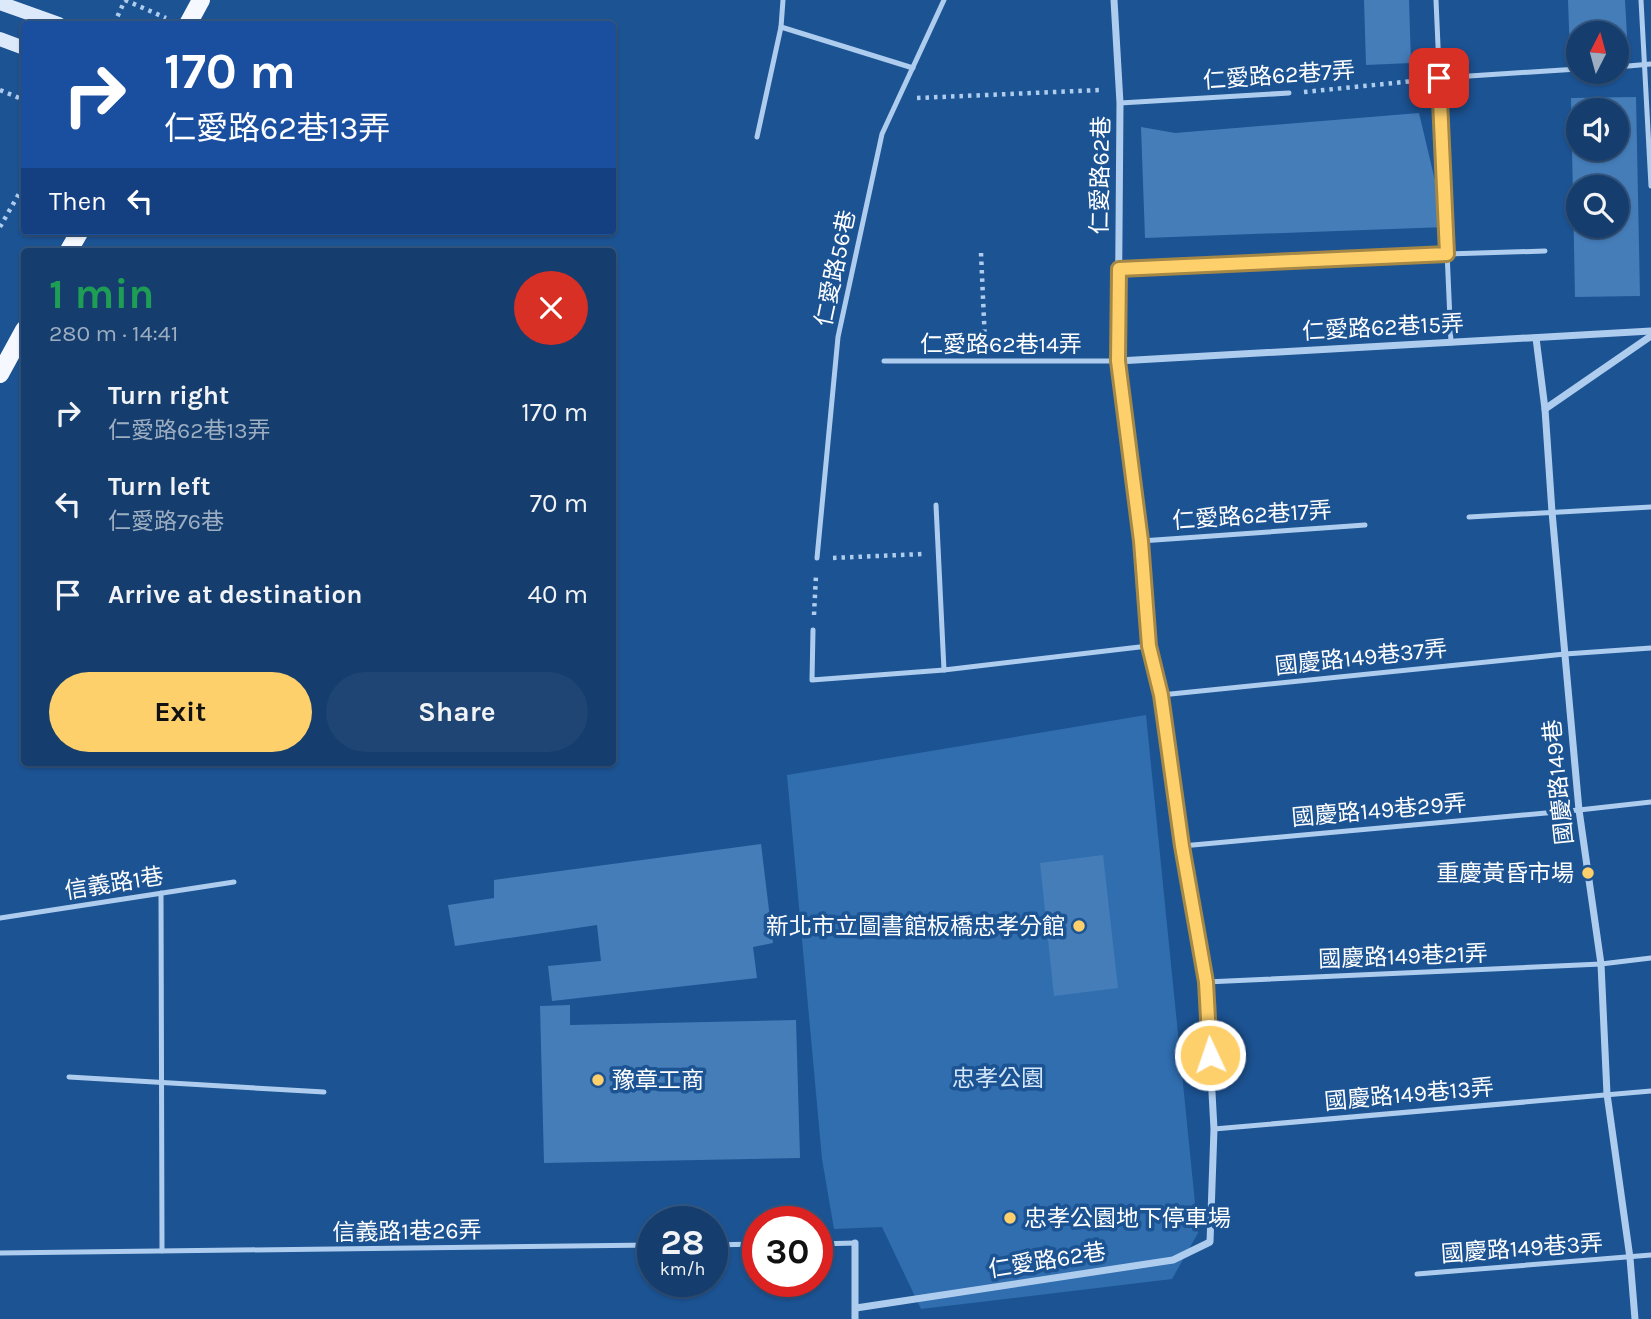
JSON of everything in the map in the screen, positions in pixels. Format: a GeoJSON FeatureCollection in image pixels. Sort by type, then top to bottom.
{"type":"FeatureCollection","features":[{"type":"Feature","properties":{"kind":"main road"},"geometry":{"type":"LineString","coordinates":[[190,21],[201,0]]}},
{"type":"Feature","properties":{"kind":"main road"},"geometry":{"type":"LineString","coordinates":[[0,373],[21,335]]}},
{"type":"Feature","properties":{"kind":"street","name":"仁愛路62巷"},"geometry":{"type":"LineString","coordinates":[[856,1308],[1173,1260],[1210,1242],[1214,1129],[1206,982],[1182,846],[1161,695],[1149,646],[1141,541],[1118,361],[1121,103],[1114,0]]}},
{"type":"Feature","properties":{"kind":"street"},"geometry":{"type":"LineString","coordinates":[[0,3],[51,21]]}},
{"type":"Feature","properties":{"kind":"street"},"geometry":{"type":"LineString","coordinates":[[0,38],[21,47]]}},
{"type":"Feature","properties":{"kind":"street"},"geometry":{"type":"LineString","coordinates":[[1545,410],[1651,333]]}},
{"type":"Feature","properties":{"kind":"street","name":"仁愛路62巷15弄"},"geometry":{"type":"LineString","coordinates":[[1118,361],[1651,333]]}},
{"type":"Feature","properties":{"kind":"street","name":"國慶路149巷"},"geometry":{"type":"LineString","coordinates":[[1536,338],[1545,410],[1579,810],[1601,964],[1607,1094],[1630,1258],[1635,1319]]}},
{"type":"Feature","properties":{"kind":"street"},"geometry":{"type":"LineString","coordinates":[[855,1243],[855,1319]]}},
{"type":"Feature","properties":{"kind":"lane"},"geometry":{"type":"LineString","coordinates":[[757,137],[781,27],[783,0]]}},
{"type":"Feature","properties":{"kind":"lane","name":"仁愛路56巷"},"geometry":{"type":"LineString","coordinates":[[817,558],[838,337],[882,134],[944,0]]}},
{"type":"Feature","properties":{"kind":"lane"},"geometry":{"type":"LineString","coordinates":[[1436,0],[1451,343]]}},
{"type":"Feature","properties":{"kind":"lane"},"geometry":{"type":"LineString","coordinates":[[1641,0],[1648,65],[1651,186]]}},
{"type":"Feature","properties":{"kind":"lane"},"geometry":{"type":"LineString","coordinates":[[781,27],[913,68]]}},
{"type":"Feature","properties":{"kind":"lane"},"geometry":{"type":"LineString","coordinates":[[1629,66],[1648,65]]}},
{"type":"Feature","properties":{"kind":"lane"},"geometry":{"type":"LineString","coordinates":[[1439,78],[1566,70]]}},
{"type":"Feature","properties":{"kind":"lane","name":"仁愛路62巷7弄"},"geometry":{"type":"LineString","coordinates":[[1121,103],[1289,93]]}},
{"type":"Feature","properties":{"kind":"lane"},"geometry":{"type":"LineString","coordinates":[[1119,269],[1545,251]]}},
{"type":"Feature","properties":{"kind":"lane","name":"仁愛路62巷14弄"},"geometry":{"type":"LineString","coordinates":[[884,361],[1118,361]]}},
{"type":"Feature","properties":{"kind":"lane"},"geometry":{"type":"LineString","coordinates":[[936,505],[944,670]]}},
{"type":"Feature","properties":{"kind":"lane"},"geometry":{"type":"LineString","coordinates":[[1469,517],[1651,507]]}},
{"type":"Feature","properties":{"kind":"lane","name":"仁愛路62巷17弄"},"geometry":{"type":"LineString","coordinates":[[1141,541],[1365,525]]}},
{"type":"Feature","properties":{"kind":"lane"},"geometry":{"type":"LineString","coordinates":[[813,630],[812,680],[944,670],[1149,646]]}},
{"type":"Feature","properties":{"kind":"lane","name":"國慶路149巷37弄"},"geometry":{"type":"LineString","coordinates":[[1161,695],[1565,654],[1651,649]]}},
{"type":"Feature","properties":{"kind":"lane","name":"國慶路149巷29弄"},"geometry":{"type":"LineString","coordinates":[[1182,846],[1651,802]]}},
{"type":"Feature","properties":{"kind":"lane","name":"信義路1巷"},"geometry":{"type":"LineString","coordinates":[[0,918],[234,882]]}},
{"type":"Feature","properties":{"kind":"lane"},"geometry":{"type":"LineString","coordinates":[[161,893],[162,1251]]}},
{"type":"Feature","properties":{"kind":"lane","name":"國慶路149巷21弄"},"geometry":{"type":"LineString","coordinates":[[1206,982],[1601,964],[1651,958]]}},
{"type":"Feature","properties":{"kind":"lane"},"geometry":{"type":"LineString","coordinates":[[69,1077],[324,1092]]}},
{"type":"Feature","properties":{"kind":"lane","name":"國慶路149巷13弄"},"geometry":{"type":"LineString","coordinates":[[1214,1129],[1651,1091]]}},
{"type":"Feature","properties":{"kind":"lane"},"geometry":{"type":"LineString","coordinates":[[833,1244],[855,1243]]}},
{"type":"Feature","properties":{"kind":"lane","name":"信義路1巷26弄"},"geometry":{"type":"LineString","coordinates":[[0,1252],[637,1245]]}},
{"type":"Feature","properties":{"kind":"lane","name":"國慶路149巷3弄"},"geometry":{"type":"LineString","coordinates":[[1418,1274],[1651,1255]]}},
{"type":"Feature","properties":{"kind":"path"},"geometry":{"type":"LineString","coordinates":[[115,21],[125,0],[170,20]]}},
{"type":"Feature","properties":{"kind":"path","name":"仁愛路62巷7弄"},"geometry":{"type":"LineString","coordinates":[[1289,93],[1439,78]]}},
{"type":"Feature","properties":{"kind":"path"},"geometry":{"type":"LineString","coordinates":[[898,99],[1120,89]]}},
{"type":"Feature","properties":{"kind":"path"},"geometry":{"type":"LineString","coordinates":[[0,90],[21,99]]}},
{"type":"Feature","properties":{"kind":"path"},"geometry":{"type":"LineString","coordinates":[[0,227],[21,190]]}},
{"type":"Feature","properties":{"kind":"path"},"geometry":{"type":"LineString","coordinates":[[981,253],[986,362]]}},
{"type":"Feature","properties":{"kind":"path"},"geometry":{"type":"LineString","coordinates":[[813,630],[817,558],[937,553]]}},
{"type":"Feature","properties":{"kind":"green space","name":"忠孝公園"},"geometry":{"type":"Polygon","coordinates":[[[1146,715],[1198,1233],[1172,1279],[921,1309],[882,1227],[834,1229],[833,1206],[830,1206],[822,1159],[787,775],[1146,715]]]}},
{"type":"Feature","properties":{"kind":"building"},"geometry":{"type":"Polygon","coordinates":[[[1364,0],[1409,0],[1411,63],[1366,65],[1364,0]]]}},
{"type":"Feature","properties":{"kind":"building"},"geometry":{"type":"Polygon","coordinates":[[[1568,0],[1625,0],[1626,21],[1569,21],[1568,0]]]}},
{"type":"Feature","properties":{"kind":"building"},"geometry":{"type":"Polygon","coordinates":[[[1636,97],[1640,296],[1575,297],[1574,238],[1629,238],[1629,175],[1573,175],[1572,161],[1629,161],[1629,98],[1571,98],[1636,97]]]}},
{"type":"Feature","properties":{"kind":"building"},"geometry":{"type":"Polygon","coordinates":[[[1419,113],[1446,227],[1145,238],[1141,127],[1175,133],[1419,113]]]}},
{"type":"Feature","properties":{"kind":"building"},"geometry":{"type":"Polygon","coordinates":[[[761,844],[773,943],[753,947],[757,978],[552,1001],[548,966],[601,961],[597,925],[455,946],[448,905],[494,898],[494,880],[761,844]]]}},
{"type":"Feature","properties":{"kind":"building","name":"新北市立圖書館板橋忠孝分館"},"geometry":{"type":"Polygon","coordinates":[[[1103,855],[1118,988],[1054,996],[1040,863],[1103,855]]]}},
{"type":"Feature","properties":{"kind":"building"},"geometry":{"type":"Polygon","coordinates":[[[570,1005],[570,1025],[796,1020],[800,1158],[544,1163],[540,1006],[570,1005]]]}},
{"type":"Feature","properties":{"kind":"place","name":"重慶黃昏市場"},"geometry":{"type":"Point","coordinates":[1588,873]}},
{"type":"Feature","properties":{"kind":"place","name":"新北市立圖書館板橋忠孝分館"},"geometry":{"type":"Point","coordinates":[1079,926]}},
{"type":"Feature","properties":{"kind":"place","name":"豫章工商"},"geometry":{"type":"Point","coordinates":[598,1080]}},
{"type":"Feature","properties":{"kind":"place","name":"忠孝公園地下停車場"},"geometry":{"type":"Point","coordinates":[1010,1218]}},
{"type":"Feature","properties":{"kind":"route"},"geometry":{"type":"LineString","coordinates":[[1210,1055],[1206,982],[1182,846],[1161,695],[1149,646],[1141,541],[1118,361],[1119,269],[1447,254],[1439,78]]}}]}
